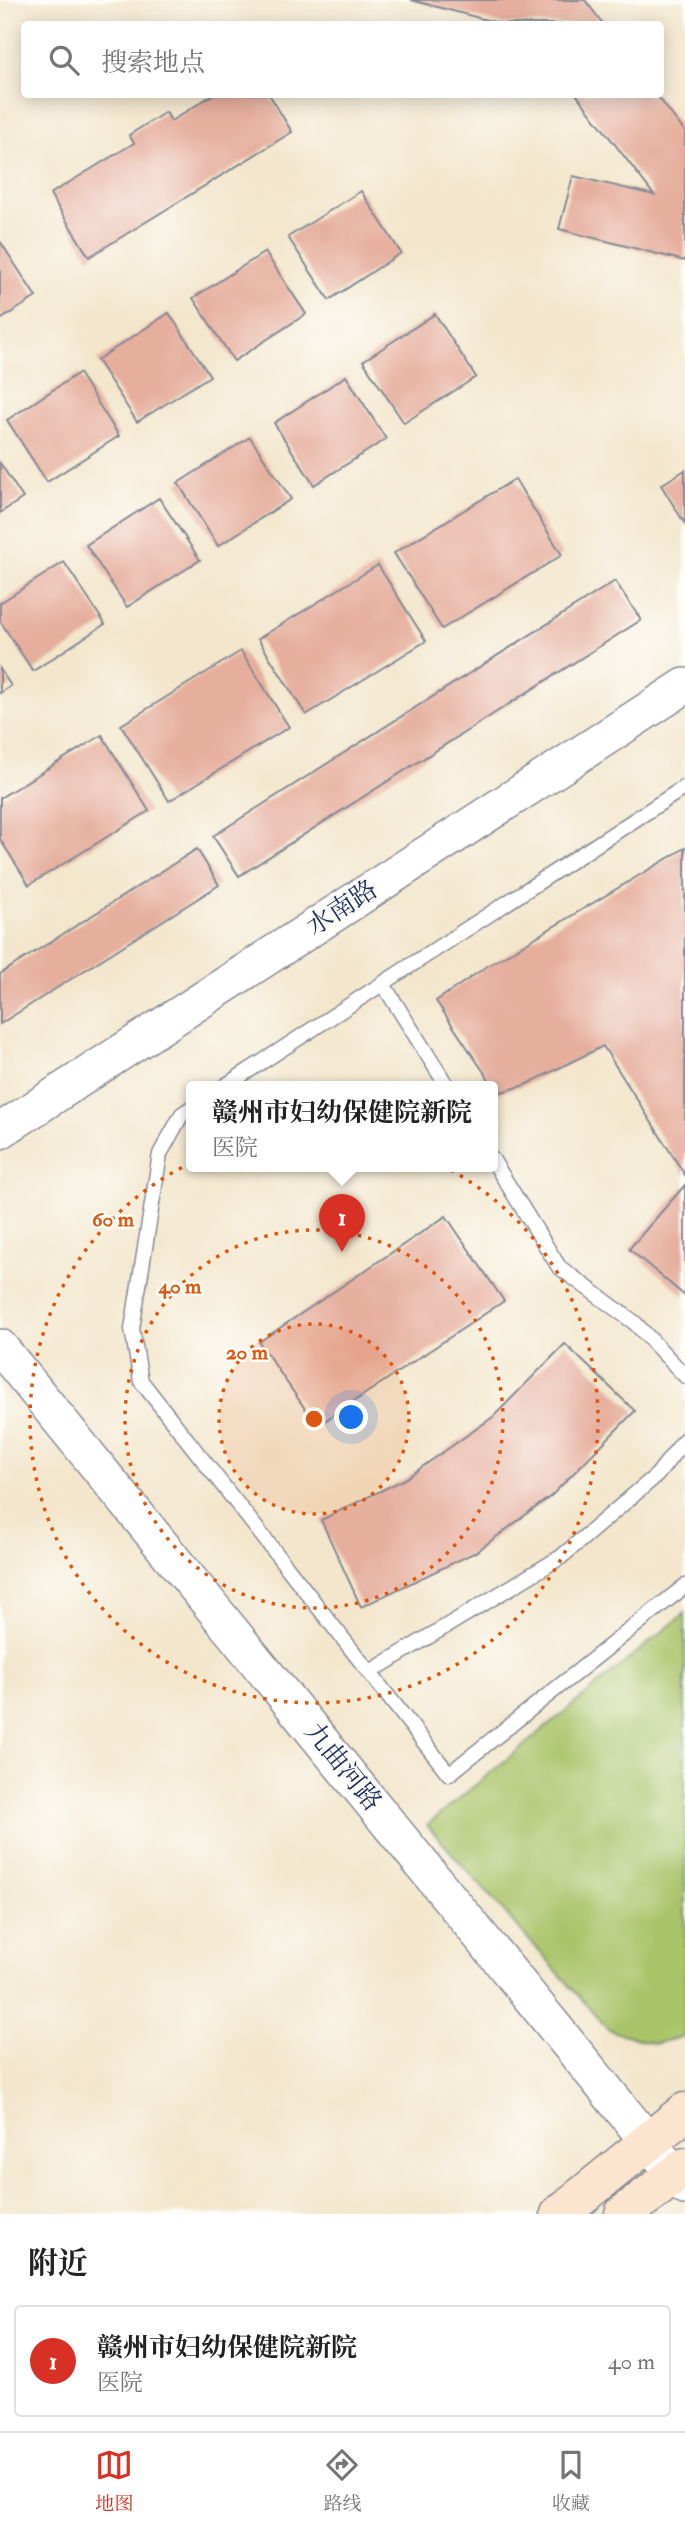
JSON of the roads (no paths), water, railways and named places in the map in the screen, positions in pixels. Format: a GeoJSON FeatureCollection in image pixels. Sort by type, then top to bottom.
{"type":"FeatureCollection","features":[{"type":"Feature","properties":{"kind":"main road"},"geometry":{"type":"LineString","coordinates":[[560,2214],[685,2112]]}},
{"type":"Feature","properties":{"kind":"main road"},"geometry":{"type":"LineString","coordinates":[[624,2214],[682,2176]]}},
{"type":"Feature","properties":{"kind":"street","name":"水南路"},"geometry":{"type":"LineString","coordinates":[[0,1131],[685,686]]}},
{"type":"Feature","properties":{"kind":"street","name":"九曲河路"},"geometry":{"type":"LineString","coordinates":[[0,1347],[650,2142],[682,2176]]}},
{"type":"Feature","properties":{"kind":"lane"},"geometry":{"type":"LineString","coordinates":[[233,1081],[685,787]]}},
{"type":"Feature","properties":{"kind":"lane"},"geometry":{"type":"LineString","coordinates":[[383,984],[444,1081]]}},
{"type":"Feature","properties":{"kind":"lane"},"geometry":{"type":"LineString","coordinates":[[186,1112],[160,1154],[132,1329],[141,1381],[449,1774],[685,1586]]}},
{"type":"Feature","properties":{"kind":"lane"},"geometry":{"type":"LineString","coordinates":[[498,1169],[559,1266],[635,1323],[685,1376]]}},
{"type":"Feature","properties":{"kind":"lane"},"geometry":{"type":"LineString","coordinates":[[370,1672],[561,1557],[657,1475],[685,1439]]}},
{"type":"Feature","properties":{"kind":"place","name":"赣州市妇幼保健院新院"},"geometry":{"type":"Point","coordinates":[342,1252]}}]}
